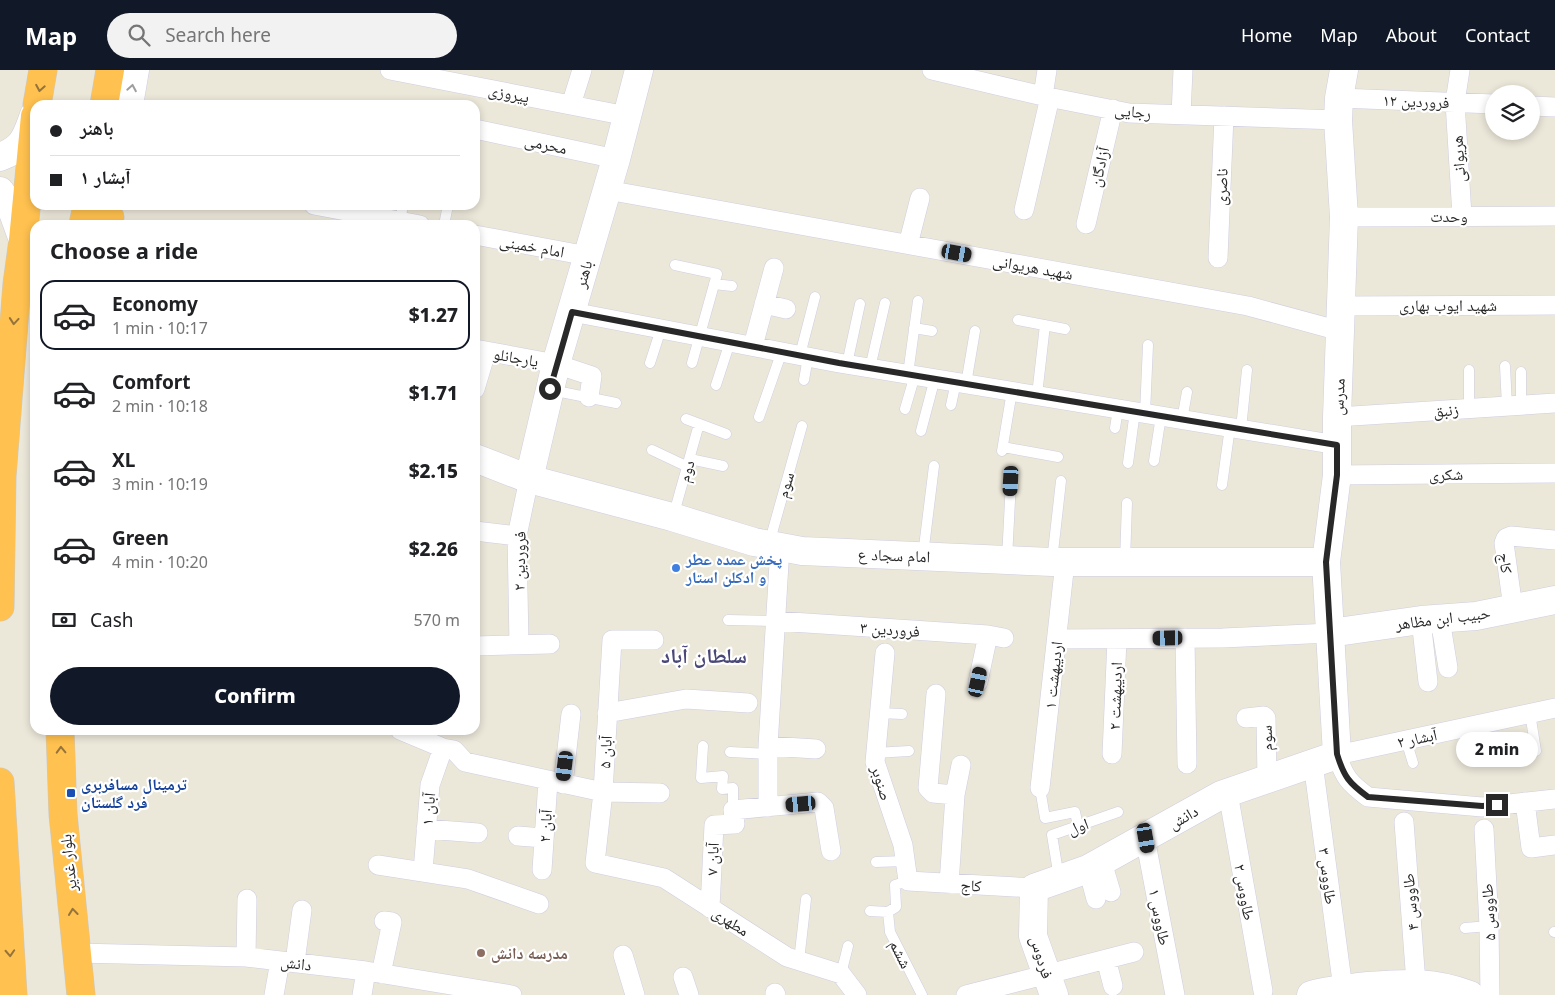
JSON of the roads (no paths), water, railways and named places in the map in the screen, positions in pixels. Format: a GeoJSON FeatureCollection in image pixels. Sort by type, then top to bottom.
{"type":"FeatureCollection","features":[{"type":"Feature","properties":{"kind":"highway"},"geometry":{"type":"LineString","coordinates":[[38,100],[43,70]]}},
{"type":"Feature","properties":{"kind":"highway"},"geometry":{"type":"LineString","coordinates":[[105,100],[110,70]]}},
{"type":"Feature","properties":{"kind":"highway"},"geometry":{"type":"LineString","coordinates":[[0,607],[8,282],[23,240],[30,167]]}},
{"type":"Feature","properties":{"kind":"highway","name":"بلوار غدیر"},"geometry":{"type":"LineString","coordinates":[[60,735],[63,814],[81,995]]}},
{"type":"Feature","properties":{"kind":"highway"},"geometry":{"type":"LineString","coordinates":[[0,782],[13,995]]}},
{"type":"Feature","properties":{"kind":"street"},"geometry":{"type":"LineString","coordinates":[[130,100],[136,70]]}},
{"type":"Feature","properties":{"kind":"street","name":"پیروزی"},"geometry":{"type":"LineString","coordinates":[[390,70],[627,116]]}},
{"type":"Feature","properties":{"kind":"street"},"geometry":{"type":"LineString","coordinates":[[571,104],[582,70]]}},
{"type":"Feature","properties":{"kind":"street","name":"باهنر"},"geometry":{"type":"LineString","coordinates":[[529,479],[553,377],[616,159],[639,70]]}},
{"type":"Feature","properties":{"kind":"street","name":"رجایی"},"geometry":{"type":"LineString","coordinates":[[932,70],[1129,113],[1224,116],[1338,109]]}},
{"type":"Feature","properties":{"kind":"street"},"geometry":{"type":"LineString","coordinates":[[1024,210],[1047,96],[1047,70]]}},
{"type":"Feature","properties":{"kind":"street"},"geometry":{"type":"LineString","coordinates":[[1181,115],[1182,70]]}},
{"type":"Feature","properties":{"kind":"street","name":"مدرس"},"geometry":{"type":"LineString","coordinates":[[1325,759],[1330,633],[1326,562],[1337,475],[1344,217],[1338,109],[1344,70]]}},
{"type":"Feature","properties":{"kind":"street"},"geometry":{"type":"LineString","coordinates":[[1455,102],[1460,70]]}},
{"type":"Feature","properties":{"kind":"street","name":"۱۲ فروردین"},"geometry":{"type":"LineString","coordinates":[[1338,109],[1455,102],[1485,104]]}},
{"type":"Feature","properties":{"kind":"street","name":"هریوانی"},"geometry":{"type":"LineString","coordinates":[[1455,102],[1462,216]]}},
{"type":"Feature","properties":{"kind":"street"},"geometry":{"type":"LineString","coordinates":[[1540,106],[1555,107]]}},
{"type":"Feature","properties":{"kind":"street","name":"آزادگان"},"geometry":{"type":"LineString","coordinates":[[1086,224],[1113,109]]}},
{"type":"Feature","properties":{"kind":"street","name":"ناصری"},"geometry":{"type":"LineString","coordinates":[[1218,258],[1224,116]]}},
{"type":"Feature","properties":{"kind":"street"},"geometry":{"type":"LineString","coordinates":[[0,157],[12,153],[25,141],[30,128]]}},
{"type":"Feature","properties":{"kind":"street","name":"محرمی"},"geometry":{"type":"LineString","coordinates":[[480,130],[616,159]]}},
{"type":"Feature","properties":{"kind":"street","name":"شهید هریوانی"},"geometry":{"type":"LineString","coordinates":[[607,190],[1248,306],[1340,318]]}},
{"type":"Feature","properties":{"kind":"street"},"geometry":{"type":"LineString","coordinates":[[0,191],[11,207],[23,240]]}},
{"type":"Feature","properties":{"kind":"street"},"geometry":{"type":"LineString","coordinates":[[909,242],[920,198]]}},
{"type":"Feature","properties":{"kind":"street"},"geometry":{"type":"LineString","coordinates":[[329,210],[366,220],[402,213],[412,220]]}},
{"type":"Feature","properties":{"kind":"street","name":"وحدت"},"geometry":{"type":"LineString","coordinates":[[1344,217],[1555,216]]}},
{"type":"Feature","properties":{"kind":"street","name":"امام خمینی"},"geometry":{"type":"LineString","coordinates":[[480,236],[588,256]]}},
{"type":"Feature","properties":{"kind":"street"},"geometry":{"type":"LineString","coordinates":[[753,346],[774,268]]}},
{"type":"Feature","properties":{"kind":"street"},"geometry":{"type":"LineString","coordinates":[[764,304],[786,309]]}},
{"type":"Feature","properties":{"kind":"street","name":"شهید ایوب بهاری"},"geometry":{"type":"LineString","coordinates":[[1340,318],[1555,305]]}},
{"type":"Feature","properties":{"kind":"street"},"geometry":{"type":"LineString","coordinates":[[572,312],[870,368],[1337,445]]}},
{"type":"Feature","properties":{"kind":"street","name":"یارجانلو"},"geometry":{"type":"LineString","coordinates":[[481,351],[553,377],[592,376],[590,397]]}},
{"type":"Feature","properties":{"kind":"street","name":"زنبق"},"geometry":{"type":"LineString","coordinates":[[1338,417],[1555,404]]}},
{"type":"Feature","properties":{"kind":"street","name":"امام سجاد ع"},"geometry":{"type":"LineString","coordinates":[[480,460],[529,479],[754,542],[811,551],[1059,562],[1125,560],[1326,562]]}},
{"type":"Feature","properties":{"kind":"street","name":"شکری"},"geometry":{"type":"LineString","coordinates":[[1337,475],[1555,473]]}},
{"type":"Feature","properties":{"kind":"street","name":"فروردین ۲"},"geometry":{"type":"LineString","coordinates":[[519,644],[517,536],[529,479]]}},
{"type":"Feature","properties":{"kind":"street"},"geometry":{"type":"LineString","coordinates":[[480,532],[517,536]]}},
{"type":"Feature","properties":{"kind":"street","name":"کاج"},"geometry":{"type":"LineString","coordinates":[[1513,608],[1504,543],[1506,538],[1511,536],[1555,540]]}},
{"type":"Feature","properties":{"kind":"street"},"geometry":{"type":"LineString","coordinates":[[768,807],[768,750],[776,621],[774,546]]}},
{"type":"Feature","properties":{"kind":"street","name":"اردیبهشت ۱"},"geometry":{"type":"LineString","coordinates":[[1040,788],[1057,639],[1059,562]]}},
{"type":"Feature","properties":{"kind":"street","name":"حبیب ابن مظاهر"},"geometry":{"type":"LineString","coordinates":[[1330,633],[1476,616],[1555,600]]}},
{"type":"Feature","properties":{"kind":"street"},"geometry":{"type":"LineString","coordinates":[[1431,620],[1448,668]]}},
{"type":"Feature","properties":{"kind":"street"},"geometry":{"type":"LineString","coordinates":[[1428,682],[1431,620]]}},
{"type":"Feature","properties":{"kind":"street","name":"فروردین ۳"},"geometry":{"type":"LineString","coordinates":[[776,621],[996,637],[978,682]]}},
{"type":"Feature","properties":{"kind":"street"},"geometry":{"type":"LineString","coordinates":[[1057,639],[1185,638],[1330,633]]}},
{"type":"Feature","properties":{"kind":"street"},"geometry":{"type":"LineString","coordinates":[[1185,638],[1186,764]]}},
{"type":"Feature","properties":{"kind":"street","name":"اردیبهشت ۲"},"geometry":{"type":"LineString","coordinates":[[1112,754],[1117,639]]}},
{"type":"Feature","properties":{"kind":"street","name":"آبان ۵"},"geometry":{"type":"LineString","coordinates":[[595,863],[603,792],[612,640],[654,640]]}},
{"type":"Feature","properties":{"kind":"street"},"geometry":{"type":"LineString","coordinates":[[480,646],[550,644]]}},
{"type":"Feature","properties":{"kind":"street","name":"صنوبر"},"geometry":{"type":"LineString","coordinates":[[885,653],[874,762],[903,845],[908,881]]}},
{"type":"Feature","properties":{"kind":"street"},"geometry":{"type":"LineString","coordinates":[[936,694],[928,788],[933,793],[955,795]]}},
{"type":"Feature","properties":{"kind":"street"},"geometry":{"type":"LineString","coordinates":[[607,713],[686,699],[748,703]]}},
{"type":"Feature","properties":{"kind":"street","name":"آبشار ۲"},"geometry":{"type":"LineString","coordinates":[[1325,759],[1555,708]]}},
{"type":"Feature","properties":{"kind":"street","name":"آبان ۲"},"geometry":{"type":"LineString","coordinates":[[542,870],[544,838],[571,714]]}},
{"type":"Feature","properties":{"kind":"street","name":"سوم"},"geometry":{"type":"LineString","coordinates":[[1246,718],[1264,716],[1266,718],[1267,779]]}},
{"type":"Feature","properties":{"kind":"street"},"geometry":{"type":"LineString","coordinates":[[412,735],[443,748],[454,750],[464,762],[603,792],[660,792]]}},
{"type":"Feature","properties":{"kind":"street","name":"آبان ۱"},"geometry":{"type":"LineString","coordinates":[[423,871],[430,785],[443,748]]}},
{"type":"Feature","properties":{"kind":"street"},"geometry":{"type":"LineString","coordinates":[[768,750],[816,749]]}},
{"type":"Feature","properties":{"kind":"street"},"geometry":{"type":"LineString","coordinates":[[1325,759],[1368,797],[1482,806],[1555,800]]}},
{"type":"Feature","properties":{"kind":"street","name":"دانش"},"geometry":{"type":"LineString","coordinates":[[1034,888],[1095,865],[1228,793],[1325,759]]}},
{"type":"Feature","properties":{"kind":"street","name":"طاووس ۳"},"geometry":{"type":"LineString","coordinates":[[1325,759],[1343,988]]}},
{"type":"Feature","properties":{"kind":"street"},"geometry":{"type":"LineString","coordinates":[[949,884],[955,795],[961,765]]}},
{"type":"Feature","properties":{"kind":"street","name":"طاووس ۲"},"geometry":{"type":"LineString","coordinates":[[1228,793],[1262,991]]}},
{"type":"Feature","properties":{"kind":"street"},"geometry":{"type":"LineString","coordinates":[[733,810],[818,802],[824,808],[830,851]]}},
{"type":"Feature","properties":{"kind":"street"},"geometry":{"type":"LineString","coordinates":[[1525,802],[1531,848],[1555,845]]}},
{"type":"Feature","properties":{"kind":"street","name":"آبان ۷"},"geometry":{"type":"LineString","coordinates":[[710,908],[714,825],[735,824],[733,810]]}},
{"type":"Feature","properties":{"kind":"street","name":"طاووس ۴"},"geometry":{"type":"LineString","coordinates":[[1404,822],[1404,987]]}},
{"type":"Feature","properties":{"kind":"street"},"geometry":{"type":"LineString","coordinates":[[426,829],[478,833]]}},
{"type":"Feature","properties":{"kind":"street","name":"طاووس ۵"},"geometry":{"type":"LineString","coordinates":[[1484,829],[1490,995]]}},
{"type":"Feature","properties":{"kind":"street"},"geometry":{"type":"LineString","coordinates":[[518,836],[544,838]]}},
{"type":"Feature","properties":{"kind":"street","name":"طاووس ۱"},"geometry":{"type":"LineString","coordinates":[[1146,838],[1175,995]]}},
{"type":"Feature","properties":{"kind":"street","name":"مطهری"},"geometry":{"type":"LineString","coordinates":[[595,863],[664,878],[786,957],[842,974]]}},
{"type":"Feature","properties":{"kind":"street"},"geometry":{"type":"LineString","coordinates":[[378,865],[468,879],[539,904]]}},
{"type":"Feature","properties":{"kind":"street"},"geometry":{"type":"LineString","coordinates":[[1095,865],[1103,896]]}},
{"type":"Feature","properties":{"kind":"street","name":"کاج"},"geometry":{"type":"LineString","coordinates":[[908,881],[1034,888]]}},
{"type":"Feature","properties":{"kind":"street","name":"فردوس"},"geometry":{"type":"LineString","coordinates":[[1034,888],[1033,936],[1050,985]]}},
{"type":"Feature","properties":{"kind":"street"},"geometry":{"type":"LineString","coordinates":[[246,899],[246,957]]}},
{"type":"Feature","properties":{"kind":"street"},"geometry":{"type":"LineString","coordinates":[[274,995],[288,962],[302,910]]}},
{"type":"Feature","properties":{"kind":"street"},"geometry":{"type":"LineString","coordinates":[[362,995],[374,973],[392,922],[384,921]]}},
{"type":"Feature","properties":{"kind":"street"},"geometry":{"type":"LineString","coordinates":[[966,995],[1050,985],[1106,959],[1134,952]]}},
{"type":"Feature","properties":{"kind":"street","name":"دانش"},"geometry":{"type":"LineString","coordinates":[[76,953],[246,957],[374,973],[512,995]]}},
{"type":"Feature","properties":{"kind":"street"},"geometry":{"type":"LineString","coordinates":[[623,955],[635,995]]}},
{"type":"Feature","properties":{"kind":"street"},"geometry":{"type":"LineString","coordinates":[[1106,959],[1113,986]]}},
{"type":"Feature","properties":{"kind":"street"},"geometry":{"type":"LineString","coordinates":[[842,974],[857,995]]}},
{"type":"Feature","properties":{"kind":"street"},"geometry":{"type":"LineString","coordinates":[[684,977],[689,995]]}},
{"type":"Feature","properties":{"kind":"street"},"geometry":{"type":"LineString","coordinates":[[1313,995],[1343,988],[1404,987],[1459,993]]}},
{"type":"Feature","properties":{"kind":"lane"},"geometry":{"type":"LineString","coordinates":[[675,265],[717,274],[692,363]]}},
{"type":"Feature","properties":{"kind":"lane"},"geometry":{"type":"LineString","coordinates":[[714,284],[732,286]]}},
{"type":"Feature","properties":{"kind":"lane"},"geometry":{"type":"LineString","coordinates":[[759,417],[796,354],[815,298]]}},
{"type":"Feature","properties":{"kind":"lane"},"geometry":{"type":"LineString","coordinates":[[905,408],[911,374],[918,301]]}},
{"type":"Feature","properties":{"kind":"lane"},"geometry":{"type":"LineString","coordinates":[[870,368],[885,303]]}},
{"type":"Feature","properties":{"kind":"lane"},"geometry":{"type":"LineString","coordinates":[[847,364],[860,304]]}},
{"type":"Feature","properties":{"kind":"lane"},"geometry":{"type":"LineString","coordinates":[[1018,320],[1065,329]]}},
{"type":"Feature","properties":{"kind":"lane"},"geometry":{"type":"LineString","coordinates":[[1037,395],[1045,325]]}},
{"type":"Feature","properties":{"kind":"lane"},"geometry":{"type":"LineString","coordinates":[[650,362],[661,328]]}},
{"type":"Feature","properties":{"kind":"lane"},"geometry":{"type":"LineString","coordinates":[[914,328],[932,331]]}},
{"type":"Feature","properties":{"kind":"lane"},"geometry":{"type":"LineString","coordinates":[[952,405],[961,383],[975,331]]}},
{"type":"Feature","properties":{"kind":"lane"},"geometry":{"type":"LineString","coordinates":[[716,385],[730,342]]}},
{"type":"Feature","properties":{"kind":"lane"},"geometry":{"type":"LineString","coordinates":[[1128,463],[1140,412],[1148,345]]}},
{"type":"Feature","properties":{"kind":"lane"},"geometry":{"type":"LineString","coordinates":[[796,354],[804,380]]}},
{"type":"Feature","properties":{"kind":"lane"},"geometry":{"type":"LineString","coordinates":[[1505,366],[1514,406]]}},
{"type":"Feature","properties":{"kind":"lane"},"geometry":{"type":"LineString","coordinates":[[1222,485],[1236,428],[1247,370]]}},
{"type":"Feature","properties":{"kind":"lane"},"geometry":{"type":"LineString","coordinates":[[1469,370],[1469,409]]}},
{"type":"Feature","properties":{"kind":"lane"},"geometry":{"type":"LineString","coordinates":[[1514,406],[1522,372]]}},
{"type":"Feature","properties":{"kind":"lane"},"geometry":{"type":"LineString","coordinates":[[553,377],[590,397],[616,403]]}},
{"type":"Feature","properties":{"kind":"lane"},"geometry":{"type":"LineString","coordinates":[[921,431],[935,378]]}},
{"type":"Feature","properties":{"kind":"lane"},"geometry":{"type":"LineString","coordinates":[[1012,391],[1003,449],[1058,457]]}},
{"type":"Feature","properties":{"kind":"lane"},"geometry":{"type":"LineString","coordinates":[[1182,420],[1186,392]]}},
{"type":"Feature","properties":{"kind":"lane"},"geometry":{"type":"LineString","coordinates":[[1115,428],[1140,412]]}},
{"type":"Feature","properties":{"kind":"lane"},"geometry":{"type":"LineString","coordinates":[[1140,412],[1154,461]]}},
{"type":"Feature","properties":{"kind":"lane"},"geometry":{"type":"LineString","coordinates":[[686,419],[726,434]]}},
{"type":"Feature","properties":{"kind":"lane","name":"دوم"},"geometry":{"type":"LineString","coordinates":[[672,518],[699,424]]}},
{"type":"Feature","properties":{"kind":"lane","name":"سوم"},"geometry":{"type":"LineString","coordinates":[[774,546],[802,426]]}},
{"type":"Feature","properties":{"kind":"lane"},"geometry":{"type":"LineString","coordinates":[[652,450],[689,463],[723,466]]}},
{"type":"Feature","properties":{"kind":"lane"},"geometry":{"type":"LineString","coordinates":[[922,556],[934,466]]}},
{"type":"Feature","properties":{"kind":"lane"},"geometry":{"type":"LineString","coordinates":[[1007,560],[1011,481]]}},
{"type":"Feature","properties":{"kind":"lane"},"geometry":{"type":"LineString","coordinates":[[1059,562],[1061,481]]}},
{"type":"Feature","properties":{"kind":"lane"},"geometry":{"type":"LineString","coordinates":[[1125,560],[1127,503]]}},
{"type":"Feature","properties":{"kind":"lane"},"geometry":{"type":"LineString","coordinates":[[728,620],[776,621]]}},
{"type":"Feature","properties":{"kind":"lane"},"geometry":{"type":"LineString","coordinates":[[879,713],[902,714]]}},
{"type":"Feature","properties":{"kind":"lane"},"geometry":{"type":"LineString","coordinates":[[1530,713],[1536,751]]}},
{"type":"Feature","properties":{"kind":"lane"},"geometry":{"type":"LineString","coordinates":[[1406,740],[1413,763]]}},
{"type":"Feature","properties":{"kind":"lane"},"geometry":{"type":"LineString","coordinates":[[703,746],[701,778],[723,776],[722,789],[733,788],[733,810]]}},
{"type":"Feature","properties":{"kind":"lane"},"geometry":{"type":"LineString","coordinates":[[730,752],[768,750]]}},
{"type":"Feature","properties":{"kind":"lane"},"geometry":{"type":"LineString","coordinates":[[875,753],[909,751]]}},
{"type":"Feature","properties":{"kind":"lane"},"geometry":{"type":"LineString","coordinates":[[1040,788],[1045,818],[1075,812],[1078,826]]}},
{"type":"Feature","properties":{"kind":"lane","name":"اول"},"geometry":{"type":"LineString","coordinates":[[1059,879],[1052,835],[1118,812]]}},
{"type":"Feature","properties":{"kind":"lane"},"geometry":{"type":"LineString","coordinates":[[876,862],[905,861]]}},
{"type":"Feature","properties":{"kind":"lane"},"geometry":{"type":"LineString","coordinates":[[870,911],[888,912],[896,907],[895,885],[908,881]]}},
{"type":"Feature","properties":{"kind":"lane"},"geometry":{"type":"LineString","coordinates":[[799,961],[806,900]]}},
{"type":"Feature","properties":{"kind":"lane","name":"ششم"},"geometry":{"type":"LineString","coordinates":[[888,912],[890,932],[922,995]]}},
{"type":"Feature","properties":{"kind":"lane"},"geometry":{"type":"LineString","coordinates":[[1465,928],[1489,926]]}},
{"type":"Feature","properties":{"kind":"lane"},"geometry":{"type":"LineString","coordinates":[[842,974],[848,946]]}},
{"type":"Feature","properties":{"kind":"place","name":"پخش عمده عطر و ادکلن استار"},"geometry":{"type":"Point","coordinates":[676,568]}},
{"type":"Feature","properties":{"kind":"place","name":"ترمینال مسافربری فرد گلستان"},"geometry":{"type":"Point","coordinates":[71,793]}},
{"type":"Feature","properties":{"kind":"place","name":"مدرسه دانش"},"geometry":{"type":"Point","coordinates":[481,953]}},
{"type":"Feature","properties":{"kind":"district","name":"سلطان آباد"},"geometry":{"type":"Point","coordinates":[704,655]}}]}
